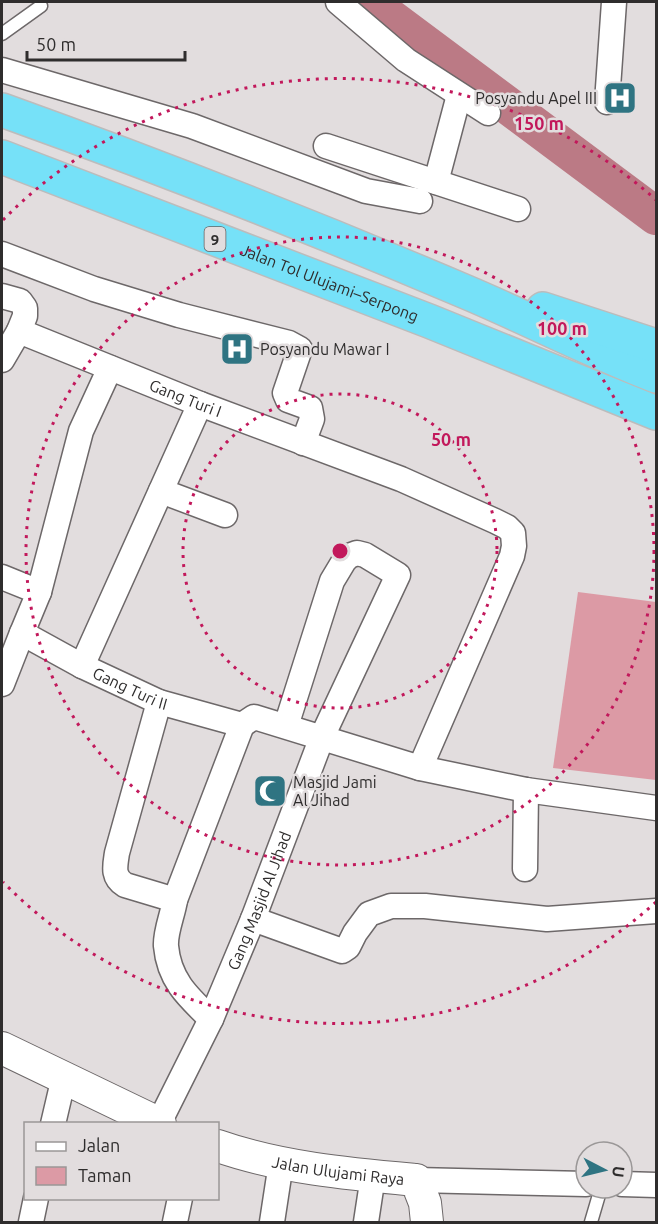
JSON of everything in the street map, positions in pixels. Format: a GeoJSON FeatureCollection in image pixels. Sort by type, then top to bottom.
{"type":"FeatureCollection","features":[{"type":"Feature","properties":{"kind":"highway"},"geometry":{"type":"LineString","coordinates":[[2,110],[171,171],[468,293],[609,357],[657,376]]}},
{"type":"Feature","properties":{"kind":"highway","name":"Jalan Tol Ulujami–Serpong"},"geometry":{"type":"LineString","coordinates":[[2,157],[429,321],[657,413]]}},
{"type":"Feature","properties":{"kind":"highway"},"geometry":{"type":"LineString","coordinates":[[468,293],[555,311],[657,346]]}},
{"type":"Feature","properties":{"kind":"street"},"geometry":{"type":"LineString","coordinates":[[338,2],[406,60],[488,113]]}},
{"type":"Feature","properties":{"kind":"street"},"geometry":{"type":"LineString","coordinates":[[607,102],[614,2]]}},
{"type":"Feature","properties":{"kind":"street"},"geometry":{"type":"LineString","coordinates":[[2,70],[192,126],[366,191],[420,201]]}},
{"type":"Feature","properties":{"kind":"street"},"geometry":{"type":"LineString","coordinates":[[436,182],[459,95]]}},
{"type":"Feature","properties":{"kind":"street"},"geometry":{"type":"LineString","coordinates":[[326,146],[518,209]]}},
{"type":"Feature","properties":{"kind":"street"},"geometry":{"type":"LineString","coordinates":[[2,254],[94,289],[179,315],[289,343],[300,349],[285,393],[288,400],[310,408],[312,419],[303,443]]}},
{"type":"Feature","properties":{"kind":"street"},"geometry":{"type":"LineString","coordinates":[[2,296],[20,301],[25,308],[25,316],[19,331],[2,360]]}},
{"type":"Feature","properties":{"kind":"street","name":"Gang Turi I"},"geometry":{"type":"LineString","coordinates":[[19,331],[200,404],[401,479],[507,526],[513,532],[512,556],[420,768]]}},
{"type":"Feature","properties":{"kind":"street"},"geometry":{"type":"LineString","coordinates":[[2,684],[39,592],[81,431],[111,368]]}},
{"type":"Feature","properties":{"kind":"street"},"geometry":{"type":"LineString","coordinates":[[82,666],[200,404]]}},
{"type":"Feature","properties":{"kind":"street"},"geometry":{"type":"LineString","coordinates":[[160,491],[225,515]]}},
{"type":"Feature","properties":{"kind":"street","name":"Gang Masjid Al Jihad"},"geometry":{"type":"LineString","coordinates":[[159,1122],[211,1018],[253,918],[322,737],[398,575],[365,555],[357,553],[349,556],[332,581],[286,726]]}},
{"type":"Feature","properties":{"kind":"street"},"geometry":{"type":"LineString","coordinates":[[2,577],[39,592]]}},
{"type":"Feature","properties":{"kind":"street","name":"Gang Turi II"},"geometry":{"type":"LineString","coordinates":[[22,633],[82,666],[159,702],[242,725],[254,717],[420,768],[526,790],[657,808]]}},
{"type":"Feature","properties":{"kind":"street"},"geometry":{"type":"LineString","coordinates":[[159,702],[117,853],[115,873],[118,880],[125,885],[176,900]]}},
{"type":"Feature","properties":{"kind":"street"},"geometry":{"type":"LineString","coordinates":[[211,1018],[185,995],[174,976],[166,945],[176,900],[242,725]]}},
{"type":"Feature","properties":{"kind":"street"},"geometry":{"type":"LineString","coordinates":[[525,869],[526,790]]}},
{"type":"Feature","properties":{"kind":"street"},"geometry":{"type":"LineString","coordinates":[[253,918],[342,951],[348,947],[369,914],[391,906],[425,906],[547,919],[657,911]]}},
{"type":"Feature","properties":{"kind":"street"},"geometry":{"type":"LineString","coordinates":[[2,1048],[157,1122]]}},
{"type":"Feature","properties":{"kind":"street"},"geometry":{"type":"LineString","coordinates":[[53,1122],[64,1077]]}},
{"type":"Feature","properties":{"kind":"street","name":"Jalan Ulujami Raya"},"geometry":{"type":"LineString","coordinates":[[219,1146],[280,1163],[416,1180],[426,1203],[427,1222]]}},
{"type":"Feature","properties":{"kind":"street"},"geometry":{"type":"LineString","coordinates":[[272,1222],[280,1163]]}},
{"type":"Feature","properties":{"kind":"street"},"geometry":{"type":"LineString","coordinates":[[366,1222],[373,1176]]}},
{"type":"Feature","properties":{"kind":"street"},"geometry":{"type":"LineString","coordinates":[[416,1180],[574,1184]]}},
{"type":"Feature","properties":{"kind":"street"},"geometry":{"type":"LineString","coordinates":[[634,1184],[657,1185]]}},
{"type":"Feature","properties":{"kind":"street"},"geometry":{"type":"LineString","coordinates":[[31,1222],[36,1200]]}},
{"type":"Feature","properties":{"kind":"street"},"geometry":{"type":"LineString","coordinates":[[175,1222],[180,1200]]}},
{"type":"Feature","properties":{"kind":"lane"},"geometry":{"type":"LineString","coordinates":[[2,34],[41,6]]}},
{"type":"Feature","properties":{"kind":"lane"},"geometry":{"type":"LineString","coordinates":[[591,1222],[597,1200]]}},
{"type":"Feature","properties":{"kind":"green space"},"geometry":{"type":"Polygon","coordinates":[[[578,592],[656,602],[656,780],[553,768],[578,592]]]}},
{"type":"Feature","properties":{"kind":"waterway"},"geometry":{"type":"LineString","coordinates":[[369,2],[656,216]]}},
{"type":"Feature","properties":{"kind":"place","name":"Posyandu Apel III"},"geometry":{"type":"Point","coordinates":[620,98]}},
{"type":"Feature","properties":{"kind":"place","name":"Posyandu Mawar I"},"geometry":{"type":"Point","coordinates":[237,349]}},
{"type":"Feature","properties":{"kind":"place","name":"Masjid Jami Al Jihad"},"geometry":{"type":"Point","coordinates":[270,791]}}]}
